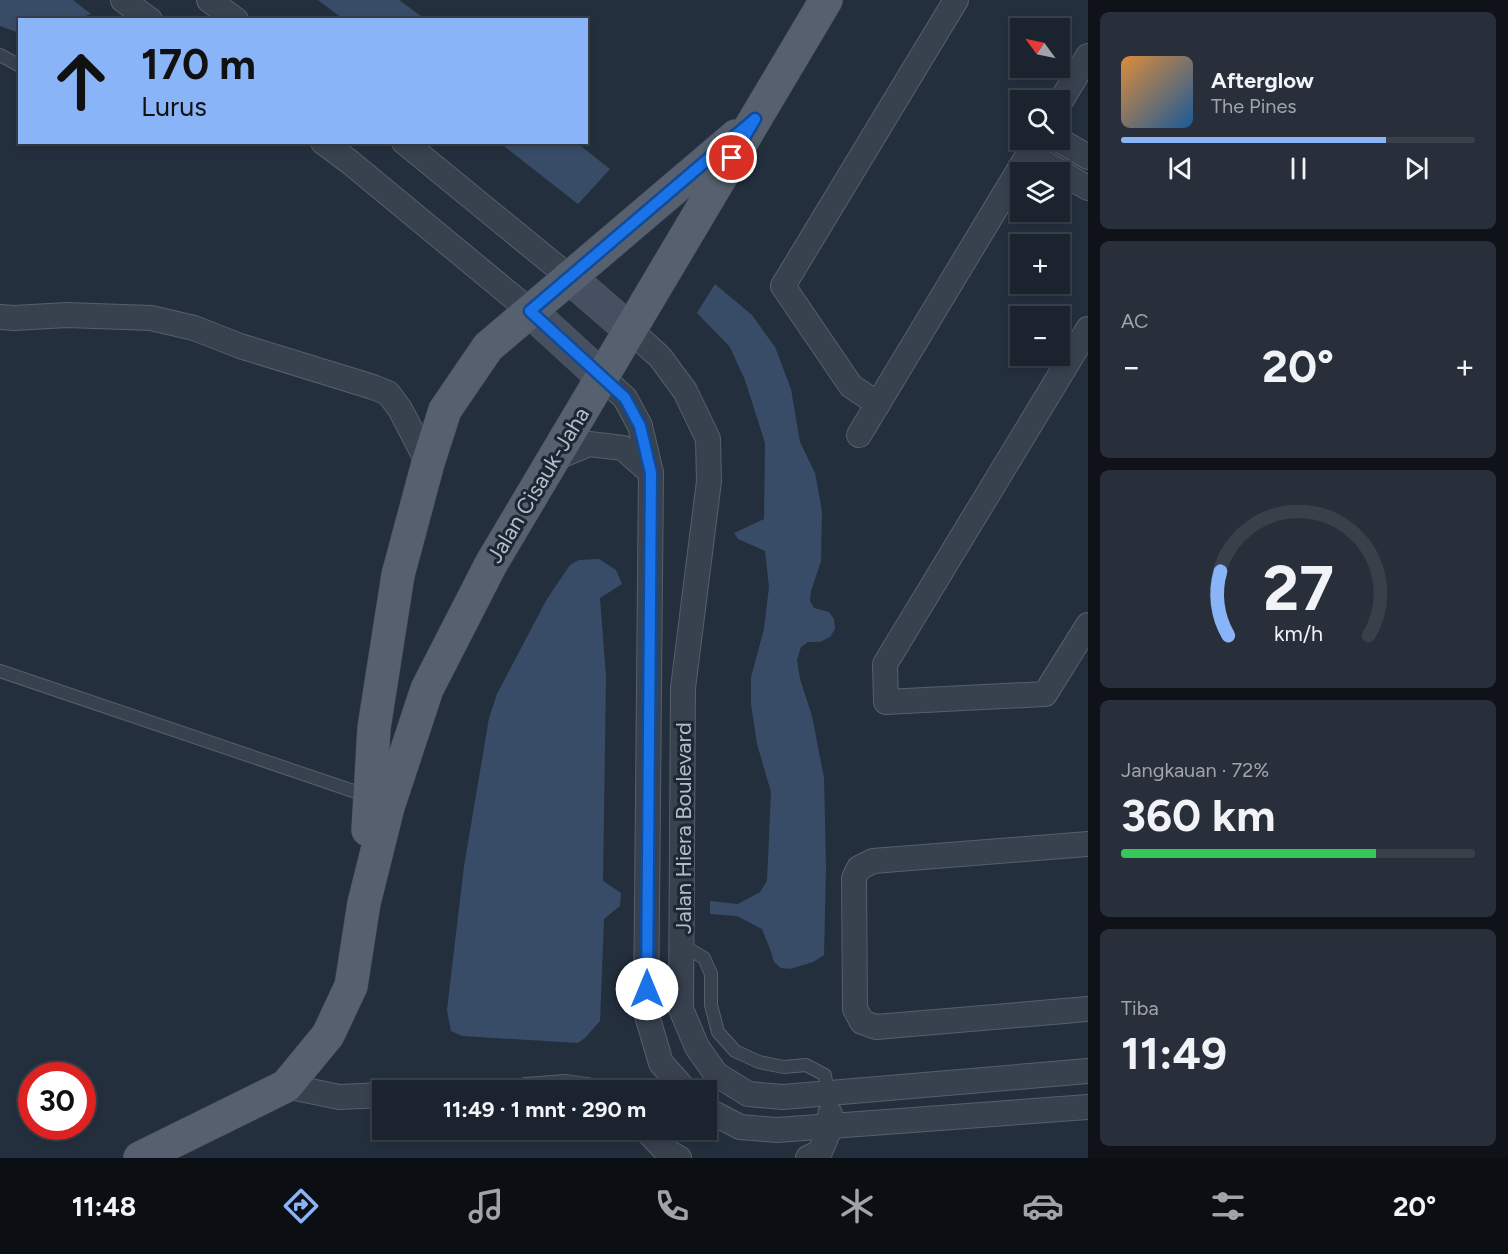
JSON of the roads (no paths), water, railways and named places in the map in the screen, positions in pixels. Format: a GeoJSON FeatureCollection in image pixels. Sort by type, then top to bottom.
{"type":"FeatureCollection","features":[{"type":"Feature","properties":{"kind":"main road","name":"Jalan Cisauk-Jaha"},"geometry":{"type":"LineString","coordinates":[[364,903],[388,807],[427,689],[491,564],[826,0]]}},
{"type":"Feature","properties":{"kind":"main road"},"geometry":{"type":"LineString","coordinates":[[140,1158],[286,1086],[328,1035],[351,986],[364,903],[374,728],[398,575],[428,462],[445,410],[488,347],[755,119]]}},
{"type":"Feature","properties":{"kind":"main road"},"geometry":{"type":"LineString","coordinates":[[569,278],[630,330]]}},
{"type":"Feature","properties":{"kind":"main road"},"geometry":{"type":"LineString","coordinates":[[530,311],[602,377]]}},
{"type":"Feature","properties":{"kind":"street"},"geometry":{"type":"LineString","coordinates":[[123,0],[147,18]]}},
{"type":"Feature","properties":{"kind":"street"},"geometry":{"type":"LineString","coordinates":[[209,0],[233,18]]}},
{"type":"Feature","properties":{"kind":"street"},"geometry":{"type":"LineString","coordinates":[[878,404],[851,386],[783,286],[956,0]]}},
{"type":"Feature","properties":{"kind":"street"},"geometry":{"type":"LineString","coordinates":[[1067,90],[1088,56]]}},
{"type":"Feature","properties":{"kind":"street"},"geometry":{"type":"LineString","coordinates":[[326,144],[530,311]]}},
{"type":"Feature","properties":{"kind":"street"},"geometry":{"type":"LineString","coordinates":[[406,144],[569,278]]}},
{"type":"Feature","properties":{"kind":"street"},"geometry":{"type":"LineString","coordinates":[[1070,146],[1088,157]]}},
{"type":"Feature","properties":{"kind":"street"},"geometry":{"type":"LineString","coordinates":[[859,435],[1031,150]]}},
{"type":"Feature","properties":{"kind":"street"},"geometry":{"type":"LineString","coordinates":[[1037,150],[1088,188]]}},
{"type":"Feature","properties":{"kind":"street"},"geometry":{"type":"LineString","coordinates":[[0,317],[67,315],[151,318],[194,328],[240,346],[373,387],[388,393],[428,462]]}},
{"type":"Feature","properties":{"kind":"street"},"geometry":{"type":"LineString","coordinates":[[1088,329],[885,664],[886,702],[1045,694],[1088,625]]}},
{"type":"Feature","properties":{"kind":"street","name":"Jalan Hiera Boulevard"},"geometry":{"type":"LineString","coordinates":[[630,330],[660,357],[685,391],[708,439],[709,481],[684,688],[681,1009],[697,1047],[716,1074],[748,1094],[783,1097],[1088,1071]]}},
{"type":"Feature","properties":{"kind":"street","name":"Jalan Hiera Boulevard"},"geometry":{"type":"LineString","coordinates":[[602,377],[625,398],[640,426],[651,473],[646,1012],[661,1063],[676,1080]]}},
{"type":"Feature","properties":{"kind":"street"},"geometry":{"type":"LineString","coordinates":[[553,459],[589,444],[623,448],[651,473]]}},
{"type":"Feature","properties":{"kind":"street"},"geometry":{"type":"LineString","coordinates":[[1088,844],[873,861],[859,868],[854,878],[855,1009],[862,1022],[876,1027],[1088,1009]]}},
{"type":"Feature","properties":{"kind":"street"},"geometry":{"type":"LineString","coordinates":[[286,1086],[339,1097],[372,1095]]}},
{"type":"Feature","properties":{"kind":"street"},"geometry":{"type":"LineString","coordinates":[[808,1158],[820,1152],[831,1126],[828,1094]]}},
{"type":"Feature","properties":{"kind":"street"},"geometry":{"type":"LineString","coordinates":[[717,1115],[740,1127],[777,1130],[1088,1107]]}},
{"type":"Feature","properties":{"kind":"street"},"geometry":{"type":"LineString","coordinates":[[656,1140],[666,1151],[679,1158]]}},
{"type":"Feature","properties":{"kind":"lane"},"geometry":{"type":"LineString","coordinates":[[0,55],[18,65]]}},
{"type":"Feature","properties":{"kind":"lane"},"geometry":{"type":"LineString","coordinates":[[0,671],[370,796]]}},
{"type":"Feature","properties":{"kind":"lane"},"geometry":{"type":"LineString","coordinates":[[682,945],[704,958],[711,974],[711,1005],[718,1032],[735,1051],[759,1062],[784,1067],[806,1065],[825,1075],[828,1094]]}},
{"type":"Feature","properties":{"kind":"water"},"geometry":{"type":"Polygon","coordinates":[[[0,0],[73,0],[91,14],[80,18],[18,18],[18,33],[0,26],[0,0]]]}},
{"type":"Feature","properties":{"kind":"water"},"geometry":{"type":"Polygon","coordinates":[[[318,0],[399,0],[424,18],[342,18],[318,0]]]}},
{"type":"Feature","properties":{"kind":"water"},"geometry":{"type":"Polygon","coordinates":[[[501,144],[578,144],[610,169],[578,204],[501,144]]]}},
{"type":"Feature","properties":{"kind":"water"},"geometry":{"type":"Polygon","coordinates":[[[715,284],[752,315],[775,347],[791,389],[800,442],[815,473],[822,511],[821,561],[810,601],[814,608],[829,612],[834,619],[835,629],[830,637],[820,642],[808,642],[801,647],[797,660],[800,679],[812,716],[824,778],[826,866],[824,955],[813,962],[790,969],[781,968],[774,962],[762,929],[737,916],[710,914],[710,901],[738,904],[760,892],[767,881],[771,792],[757,744],[751,704],[751,677],[764,629],[769,587],[765,551],[738,539],[734,533],[764,519],[765,443],[745,380],[730,347],[697,313],[715,284]]]}},
{"type":"Feature","properties":{"kind":"water"},"geometry":{"type":"Polygon","coordinates":[[[599,559],[616,570],[622,584],[600,598],[606,677],[603,881],[621,893],[620,906],[604,919],[600,1021],[578,1043],[462,1036],[451,1031],[447,1010],[464,866],[489,718],[497,694],[547,599],[570,565],[579,560],[599,559]]]}}]}
